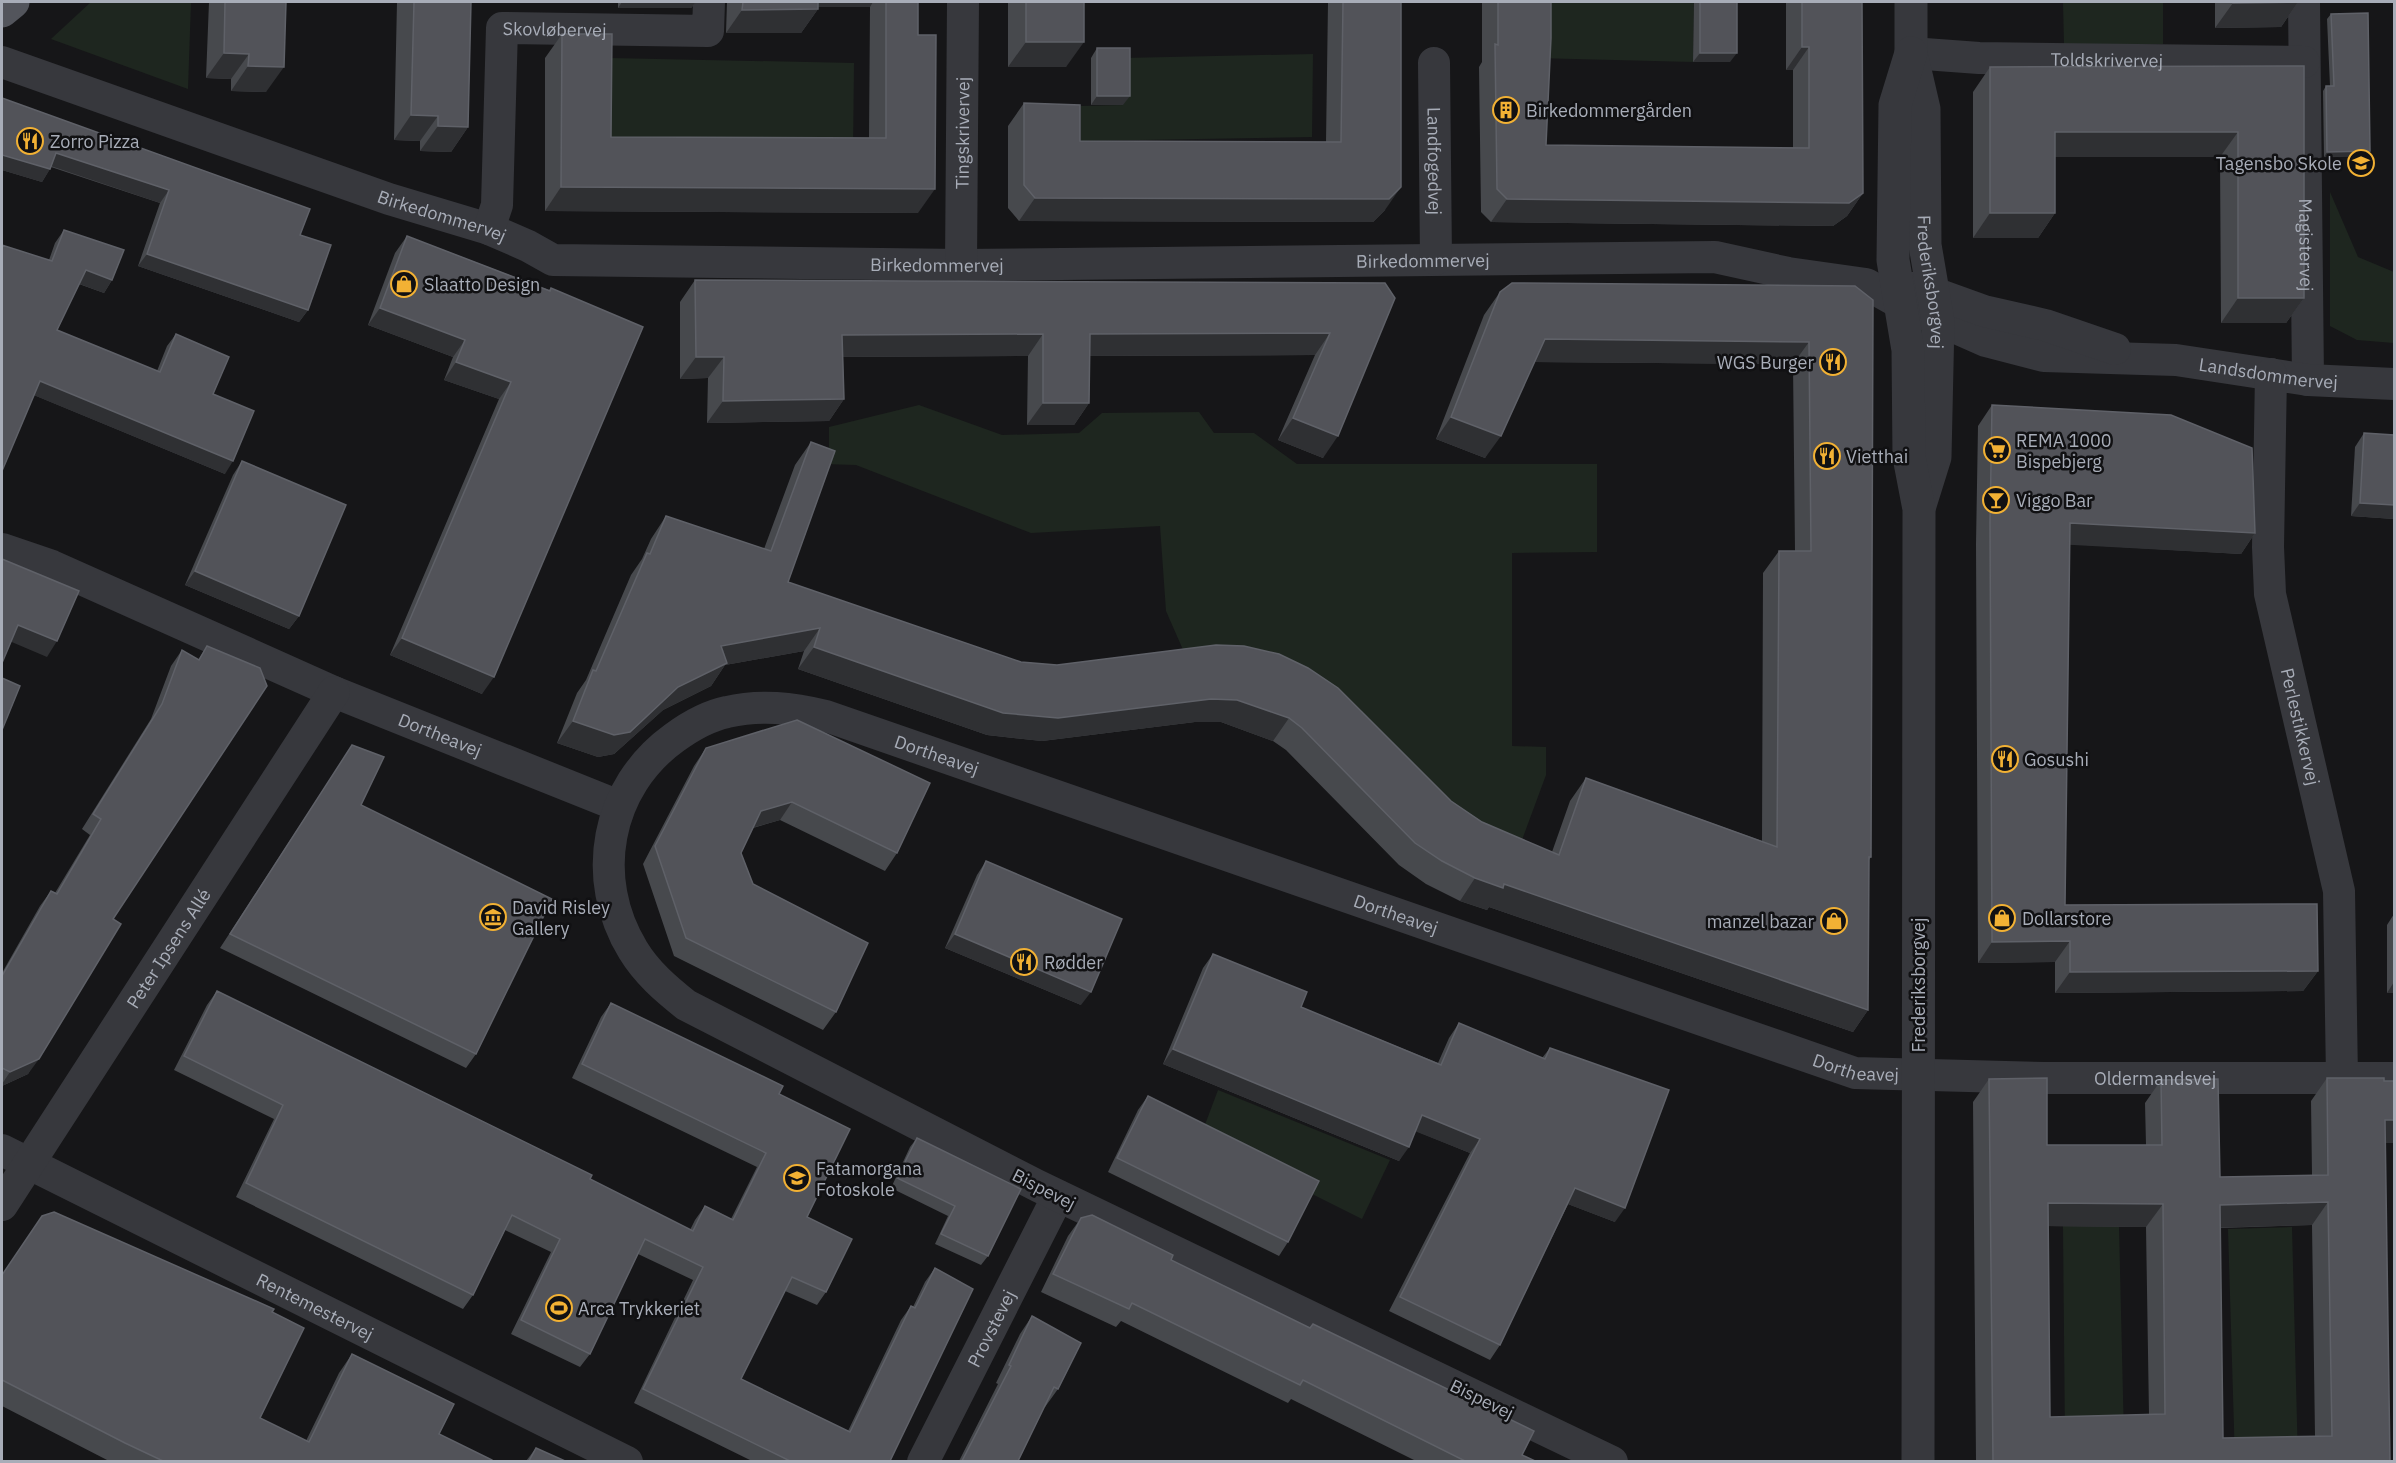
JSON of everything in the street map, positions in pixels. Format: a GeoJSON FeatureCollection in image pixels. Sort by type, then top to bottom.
{"type":"FeatureCollection","features":[{"type":"Feature","properties":{"kind":"main road"},"geometry":{"type":"LineString","coordinates":[[2,11],[13,2]]}},
{"type":"Feature","properties":{"kind":"street","name":"Skovløbervej"},"geometry":{"type":"LineString","coordinates":[[489,229],[497,205],[502,28],[708,31],[709,2]]}},
{"type":"Feature","properties":{"kind":"street","name":"Tingskrivervej"},"geometry":{"type":"LineString","coordinates":[[961,265],[963,2]]}},
{"type":"Feature","properties":{"kind":"street","name":"Frederiksborgvej"},"geometry":{"type":"LineString","coordinates":[[1911,2],[1911,53],[1923,109],[1926,245],[1936,307],[1935,457],[1919,509]]}},
{"type":"Feature","properties":{"kind":"street","name":"Magistervej"},"geometry":{"type":"LineString","coordinates":[[2304,2],[2308,380]]}},
{"type":"Feature","properties":{"kind":"street","name":"Frederiksborgvej"},"geometry":{"type":"LineString","coordinates":[[1911,53],[1894,105],[1893,260],[1908,350],[1909,457],[1919,509],[1918,1461]]}},
{"type":"Feature","properties":{"kind":"street","name":"Toldskrivervej"},"geometry":{"type":"LineString","coordinates":[[1911,53],[1979,58],[2304,62]]}},
{"type":"Feature","properties":{"kind":"street","name":"Birkedommervej"},"geometry":{"type":"LineString","coordinates":[[2,62],[389,199],[489,229],[528,246],[553,261],[961,265],[1715,257],[1788,273],[1866,284],[1900,303]]}},
{"type":"Feature","properties":{"kind":"street","name":"Landfogedvej"},"geometry":{"type":"LineString","coordinates":[[1434,63],[1436,259]]}},
{"type":"Feature","properties":{"kind":"street","name":"Landsdommervej"},"geometry":{"type":"LineString","coordinates":[[1900,303],[1904,293],[1912,288],[1923,288],[1936,307],[1986,341],[2043,356],[2176,360],[2308,380],[2394,384]]}},
{"type":"Feature","properties":{"kind":"street","name":"Perlestikkervej"},"geometry":{"type":"LineString","coordinates":[[2271,374],[2268,547],[2270,594],[2338,891],[2342,1078]]}},
{"type":"Feature","properties":{"kind":"street","name":"Dortheavej"},"geometry":{"type":"LineString","coordinates":[[2,549],[74,576],[334,692],[619,806],[634,778],[659,749],[689,727],[725,712],[762,706],[794,708],[826,716],[1855,1073],[1918,1076]]}},
{"type":"Feature","properties":{"kind":"street","name":"Peter Ipsens Allé"},"geometry":{"type":"LineString","coordinates":[[2,1205],[334,692]]}},
{"type":"Feature","properties":{"kind":"street","name":"Bispevej"},"geometry":{"type":"LineString","coordinates":[[619,806],[609,846],[610,882],[617,917],[632,949],[654,979],[686,1005],[1058,1196],[1612,1461]]}},
{"type":"Feature","properties":{"kind":"street","name":"Oldermandsvej"},"geometry":{"type":"LineString","coordinates":[[1918,1076],[2394,1078]]}},
{"type":"Feature","properties":{"kind":"street","name":"Rentemestervej"},"geometry":{"type":"LineString","coordinates":[[2,1150],[627,1461]]}},
{"type":"Feature","properties":{"kind":"street","name":"Provstevej"},"geometry":{"type":"LineString","coordinates":[[924,1461],[1058,1196]]}},
{"type":"Feature","properties":{"kind":"shaded area"},"geometry":{"type":"Polygon","coordinates":[[[91,2],[191,2],[188,89],[51,39],[91,2]]]}},
{"type":"Feature","properties":{"kind":"shaded area"},"geometry":{"type":"Polygon","coordinates":[[[1535,2],[1694,2],[1693,62],[1535,58],[1535,2]]]}},
{"type":"Feature","properties":{"kind":"shaded area"},"geometry":{"type":"Polygon","coordinates":[[[2063,2],[2163,2],[2163,44],[2064,45],[2063,2]]]}},
{"type":"Feature","properties":{"kind":"shaded area"},"geometry":{"type":"Polygon","coordinates":[[[1313,54],[1312,137],[1081,141],[1081,106],[1123,105],[1123,58],[1313,54]]]}},
{"type":"Feature","properties":{"kind":"shaded area"},"geometry":{"type":"Polygon","coordinates":[[[610,58],[854,63],[853,152],[609,148],[610,58]]]}},
{"type":"Feature","properties":{"kind":"shaded area"},"geometry":{"type":"Polygon","coordinates":[[[2330,192],[2358,257],[2394,272],[2394,343],[2357,340],[2330,326],[2330,192]]]}},
{"type":"Feature","properties":{"kind":"shaded area"},"geometry":{"type":"Polygon","coordinates":[[[919,405],[1002,435],[1079,433],[1102,413],[1199,412],[1214,433],[1254,433],[1297,464],[1597,464],[1597,552],[1512,553],[1512,746],[1546,747],[1546,775],[1519,848],[1184,652],[1166,611],[1160,526],[1031,533],[856,465],[823,464],[829,447],[829,427],[919,405]]]}},
{"type":"Feature","properties":{"kind":"shaded area"},"geometry":{"type":"Polygon","coordinates":[[[1218,1090],[1390,1160],[1362,1219],[1200,1138],[1218,1090]]]}},
{"type":"Feature","properties":{"kind":"shaded area"},"geometry":{"type":"Polygon","coordinates":[[[2063,1226],[2119,1227],[2124,1438],[2065,1440],[2063,1226]]]}},
{"type":"Feature","properties":{"kind":"shaded area"},"geometry":{"type":"Polygon","coordinates":[[[2292,1227],[2298,1461],[2235,1461],[2228,1229],[2292,1227]]]}},
{"type":"Feature","properties":{"kind":"building"},"geometry":{"type":"Polygon","coordinates":[[[225,2],[286,2],[284,67],[248,66],[249,54],[224,53],[225,2]]]}},
{"type":"Feature","properties":{"kind":"building"},"geometry":{"type":"Polygon","coordinates":[[[414,2],[471,2],[468,127],[438,126],[438,116],[411,115],[414,2]]]}},
{"type":"Feature","properties":{"kind":"building"},"geometry":{"type":"Polygon","coordinates":[[[743,2],[818,2],[818,9],[742,10],[743,2]]]}},
{"type":"Feature","properties":{"kind":"building"},"geometry":{"type":"Polygon","coordinates":[[[886,2],[918,2],[918,35],[936,35],[935,189],[561,187],[562,34],[612,34],[611,137],[886,138],[886,2]]]}},
{"type":"Feature","properties":{"kind":"building"},"geometry":{"type":"Polygon","coordinates":[[[1026,2],[1084,2],[1084,42],[1026,42],[1026,2]]]}},
{"type":"Feature","properties":{"kind":"building"},"geometry":{"type":"Polygon","coordinates":[[[1343,2],[1401,2],[1401,187],[1389,199],[1035,198],[1024,185],[1024,103],[1080,105],[1080,141],[1341,142],[1343,2]]]}},
{"type":"Feature","properties":{"kind":"building"},"geometry":{"type":"Polygon","coordinates":[[[1498,2],[1551,2],[1546,145],[1809,148],[1809,47],[1802,47],[1802,2],[1862,2],[1863,193],[1849,203],[1507,199],[1497,189],[1495,44],[1498,45],[1498,2]]]}},
{"type":"Feature","properties":{"kind":"building"},"geometry":{"type":"Polygon","coordinates":[[[1700,2],[1737,2],[1737,53],[1700,53],[1700,2]]]}},
{"type":"Feature","properties":{"kind":"building"},"geometry":{"type":"Polygon","coordinates":[[[2233,2],[2298,2],[2233,3],[2233,2]]]}},
{"type":"Feature","properties":{"kind":"building"},"geometry":{"type":"Polygon","coordinates":[[[2368,13],[2370,151],[2327,152],[2326,86],[2334,86],[2331,14],[2368,13]]]}},
{"type":"Feature","properties":{"kind":"building"},"geometry":{"type":"Polygon","coordinates":[[[1097,48],[1130,48],[1130,96],[1097,96],[1097,48]]]}},
{"type":"Feature","properties":{"kind":"building"},"geometry":{"type":"Polygon","coordinates":[[[2304,66],[2304,298],[2238,298],[2238,132],[2055,132],[2055,213],[1990,213],[1990,67],[2304,66]]]}},
{"type":"Feature","properties":{"kind":"building"},"geometry":{"type":"Polygon","coordinates":[[[2,98],[310,209],[300,235],[331,245],[308,310],[147,254],[169,190],[56,153],[50,169],[2,155],[2,98]]]}},
{"type":"Feature","properties":{"kind":"building"},"geometry":{"type":"Polygon","coordinates":[[[64,230],[124,250],[112,280],[86,270],[57,330],[160,372],[176,334],[229,357],[213,394],[254,411],[233,461],[40,381],[2,471],[2,245],[52,261],[64,230]]]}},
{"type":"Feature","properties":{"kind":"building"},"geometry":{"type":"Polygon","coordinates":[[[407,236],[550,291],[551,288],[643,327],[494,677],[402,638],[511,382],[456,362],[465,340],[380,308],[407,236]]]}},
{"type":"Feature","properties":{"kind":"building"},"geometry":{"type":"Polygon","coordinates":[[[695,280],[1385,283],[1395,298],[1338,436],[1293,418],[1330,333],[1090,334],[1089,403],[1043,403],[1043,334],[842,335],[844,399],[723,401],[724,357],[696,357],[695,280]]]}},
{"type":"Feature","properties":{"kind":"building"},"geometry":{"type":"Polygon","coordinates":[[[1512,283],[1855,286],[1873,300],[1871,857],[1869,857],[1868,1010],[1504,884],[1503,888],[1475,878],[1442,861],[1415,843],[1302,728],[1289,718],[1237,700],[1211,699],[1058,718],[1003,713],[814,647],[820,628],[721,646],[727,663],[678,687],[630,732],[614,735],[573,721],[593,670],[596,671],[647,553],[650,554],[666,516],[771,551],[811,442],[835,451],[788,582],[1021,662],[1057,665],[1216,645],[1244,646],[1279,654],[1308,668],[1338,688],[1451,801],[1482,822],[1559,855],[1586,778],[1777,847],[1779,551],[1811,551],[1809,342],[1545,339],[1501,436],[1451,417],[1500,292],[1512,283]]]}},
{"type":"Feature","properties":{"kind":"building"},"geometry":{"type":"Polygon","coordinates":[[[1992,405],[2171,415],[2252,448],[2255,533],[2070,523],[2065,905],[2317,904],[2318,971],[2070,972],[2070,941],[1992,942],[1990,523],[1992,405]]]}},
{"type":"Feature","properties":{"kind":"building"},"geometry":{"type":"Polygon","coordinates":[[[2364,433],[2394,435],[2394,505],[2360,503],[2364,433]]]}},
{"type":"Feature","properties":{"kind":"building"},"geometry":{"type":"Polygon","coordinates":[[[242,461],[346,505],[299,616],[195,571],[242,461]]]}},
{"type":"Feature","properties":{"kind":"building"},"geometry":{"type":"Polygon","coordinates":[[[2,559],[79,591],[57,641],[18,625],[2,663],[2,559]]]}},
{"type":"Feature","properties":{"kind":"building"},"geometry":{"type":"Polygon","coordinates":[[[207,646],[260,668],[267,686],[113,919],[121,924],[39,1059],[10,1072],[2,1068],[2,976],[51,891],[57,894],[101,819],[93,814],[162,704],[182,650],[199,660],[207,646]]]}},
{"type":"Feature","properties":{"kind":"building"},"geometry":{"type":"Polygon","coordinates":[[[2,678],[20,686],[2,730],[2,678]]]}},
{"type":"Feature","properties":{"kind":"building"},"geometry":{"type":"Polygon","coordinates":[[[797,720],[930,783],[897,853],[792,802],[761,811],[741,853],[753,884],[868,943],[836,1012],[686,938],[655,846],[706,748],[797,720]]]}},
{"type":"Feature","properties":{"kind":"building"},"geometry":{"type":"Polygon","coordinates":[[[352,745],[384,757],[361,805],[552,899],[476,1054],[230,934],[352,745]]]}},
{"type":"Feature","properties":{"kind":"building"},"geometry":{"type":"Polygon","coordinates":[[[986,861],[1122,919],[1091,992],[955,934],[986,861]]]}},
{"type":"Feature","properties":{"kind":"building"},"geometry":{"type":"Polygon","coordinates":[[[1213,954],[1307,992],[1301,1007],[1441,1065],[1459,1023],[1545,1059],[1550,1048],[1669,1090],[1625,1208],[1575,1188],[1500,1345],[1400,1297],[1480,1139],[1422,1115],[1409,1147],[1173,1049],[1213,954]]]}},
{"type":"Feature","properties":{"kind":"building"},"geometry":{"type":"Polygon","coordinates":[[[217,991],[592,1175],[590,1179],[693,1231],[705,1206],[733,1220],[766,1153],[582,1064],[611,1003],[783,1086],[779,1094],[850,1129],[807,1217],[852,1239],[826,1292],[792,1277],[741,1379],[850,1432],[911,1306],[915,1308],[935,1268],[973,1289],[890,1461],[790,1461],[643,1389],[703,1267],[645,1239],[590,1354],[521,1320],[560,1239],[512,1215],[473,1295],[246,1183],[283,1105],[184,1056],[217,991]]]}},
{"type":"Feature","properties":{"kind":"building"},"geometry":{"type":"Polygon","coordinates":[[[2047,1078],[2047,1145],[2162,1145],[2161,1080],[2218,1079],[2220,1177],[2328,1175],[2327,1078],[2384,1078],[2384,1081],[2394,1081],[2394,1120],[2385,1120],[2390,1461],[1993,1461],[1989,1079],[2047,1078]],[[2328,1202],[2220,1205],[2223,1438],[2332,1436],[2328,1202]],[[2048,1203],[2050,1417],[2165,1414],[2163,1204],[2048,1203]]]}},
{"type":"Feature","properties":{"kind":"building"},"geometry":{"type":"Polygon","coordinates":[[[1148,1096],[1319,1181],[1288,1242],[1117,1158],[1148,1096]]]}},
{"type":"Feature","properties":{"kind":"building"},"geometry":{"type":"Polygon","coordinates":[[[917,1138],[1021,1189],[988,1256],[941,1234],[955,1206],[897,1178],[917,1138]]]}},
{"type":"Feature","properties":{"kind":"building"},"geometry":{"type":"Polygon","coordinates":[[[54,1212],[274,1309],[272,1312],[304,1328],[260,1418],[309,1442],[352,1354],[454,1404],[439,1434],[492,1461],[163,1461],[2,1380],[2,1275],[42,1216],[54,1212]]]}},
{"type":"Feature","properties":{"kind":"building"},"geometry":{"type":"Polygon","coordinates":[[[1092,1215],[1173,1255],[1171,1260],[1310,1328],[1313,1324],[1534,1431],[1522,1455],[1535,1461],[1465,1461],[1303,1380],[1300,1385],[1132,1303],[1129,1309],[1053,1274],[1081,1218],[1092,1215]]]}},
{"type":"Feature","properties":{"kind":"building"},"geometry":{"type":"Polygon","coordinates":[[[1032,1316],[1081,1343],[1058,1389],[1054,1387],[1018,1461],[962,1461],[1011,1366],[1009,1365],[1032,1316]]]}},
{"type":"Feature","properties":{"kind":"building"},"geometry":{"type":"Polygon","coordinates":[[[536,1448],[565,1461],[529,1461],[536,1448]]]}},
{"type":"Feature","properties":{"kind":"place","name":"Birkedommergården"},"geometry":{"type":"Point","coordinates":[1506,110]}},
{"type":"Feature","properties":{"kind":"place","name":"Zorro Pizza"},"geometry":{"type":"Point","coordinates":[30,141]}},
{"type":"Feature","properties":{"kind":"place","name":"Tagensbo Skole"},"geometry":{"type":"Point","coordinates":[2361,163]}},
{"type":"Feature","properties":{"kind":"place","name":"Slaatto Design"},"geometry":{"type":"Point","coordinates":[404,284]}},
{"type":"Feature","properties":{"kind":"place","name":"WGS Burger"},"geometry":{"type":"Point","coordinates":[1833,362]}},
{"type":"Feature","properties":{"kind":"place","name":"REMA 1000 Bispebjerg"},"geometry":{"type":"Point","coordinates":[1997,450]}},
{"type":"Feature","properties":{"kind":"place","name":"Vietthai"},"geometry":{"type":"Point","coordinates":[1827,456]}},
{"type":"Feature","properties":{"kind":"place","name":"Viggo Bar"},"geometry":{"type":"Point","coordinates":[1996,500]}},
{"type":"Feature","properties":{"kind":"place","name":"Gosushi"},"geometry":{"type":"Point","coordinates":[2005,759]}},
{"type":"Feature","properties":{"kind":"place","name":"David Risley Gallery"},"geometry":{"type":"Point","coordinates":[493,917]}},
{"type":"Feature","properties":{"kind":"place","name":"Dollarstore"},"geometry":{"type":"Point","coordinates":[2002,918]}},
{"type":"Feature","properties":{"kind":"place","name":"manzel bazar"},"geometry":{"type":"Point","coordinates":[1834,921]}},
{"type":"Feature","properties":{"kind":"place","name":"Rødder"},"geometry":{"type":"Point","coordinates":[1024,962]}},
{"type":"Feature","properties":{"kind":"place","name":"Fatamorgana Fotoskole"},"geometry":{"type":"Point","coordinates":[797,1178]}},
{"type":"Feature","properties":{"kind":"place","name":"Arca Trykkeriet"},"geometry":{"type":"Point","coordinates":[559,1308]}}]}
